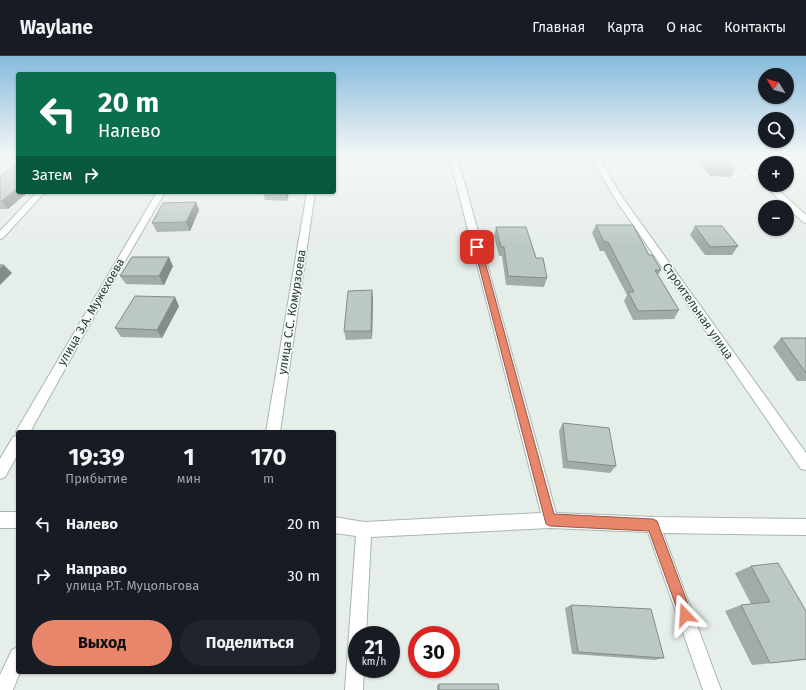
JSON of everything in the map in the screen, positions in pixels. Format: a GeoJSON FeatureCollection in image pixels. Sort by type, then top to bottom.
{"type":"FeatureCollection","features":[{"type":"Feature","properties":{"kind":"street"},"geometry":{"type":"LineString","coordinates":[[461,186],[550,520]]}},
{"type":"Feature","properties":{"kind":"street","name":"Строительная улица"},"geometry":{"type":"LineString","coordinates":[[611,186],[622,204],[806,464]]}},
{"type":"Feature","properties":{"kind":"street"},"geometry":{"type":"LineString","coordinates":[[776,192],[806,220]]}},
{"type":"Feature","properties":{"kind":"street"},"geometry":{"type":"LineString","coordinates":[[0,236],[39,194]]}},
{"type":"Feature","properties":{"kind":"street","name":"улица З.А. Мужехоева"},"geometry":{"type":"LineString","coordinates":[[24,430],[160,194]]}},
{"type":"Feature","properties":{"kind":"street","name":"улица С.С. Комурзоева"},"geometry":{"type":"LineString","coordinates":[[273,430],[311,194]]}},
{"type":"Feature","properties":{"kind":"street"},"geometry":{"type":"LineString","coordinates":[[0,472],[16,444]]}},
{"type":"Feature","properties":{"kind":"street"},"geometry":{"type":"LineString","coordinates":[[0,520],[16,520]]}},
{"type":"Feature","properties":{"kind":"street"},"geometry":{"type":"LineString","coordinates":[[336,525],[364,530],[550,520],[653,525],[806,527]]}},
{"type":"Feature","properties":{"kind":"street"},"geometry":{"type":"LineString","coordinates":[[653,525],[712,690]]}},
{"type":"Feature","properties":{"kind":"street"},"geometry":{"type":"LineString","coordinates":[[358,626],[364,530]]}},
{"type":"Feature","properties":{"kind":"street"},"geometry":{"type":"LineString","coordinates":[[2,690],[16,660]]}},
{"type":"Feature","properties":{"kind":"street"},"geometry":{"type":"LineString","coordinates":[[354,690],[355,678]]}},
{"type":"Feature","properties":{"kind":"building"},"geometry":{"type":"Polygon","coordinates":[[[0,186],[16,186],[16,189],[2,201],[0,201],[0,186]]]}},
{"type":"Feature","properties":{"kind":"building"},"geometry":{"type":"Polygon","coordinates":[[[196,202],[186,222],[152,223],[163,203],[196,202]]]}},
{"type":"Feature","properties":{"kind":"building"},"geometry":{"type":"Polygon","coordinates":[[[596,225],[633,225],[649,255],[652,255],[661,270],[655,270],[679,310],[638,311],[628,292],[634,292],[608,242],[604,242],[596,225]]]}},
{"type":"Feature","properties":{"kind":"building"},"geometry":{"type":"Polygon","coordinates":[[[695,226],[722,226],[738,246],[710,247],[695,226]]]}},
{"type":"Feature","properties":{"kind":"building"},"geometry":{"type":"Polygon","coordinates":[[[496,227],[526,227],[536,258],[543,258],[547,278],[508,276],[504,247],[501,247],[496,227]]]}},
{"type":"Feature","properties":{"kind":"building"},"geometry":{"type":"Polygon","coordinates":[[[132,257],[169,257],[159,276],[120,276],[132,257]]]}},
{"type":"Feature","properties":{"kind":"building"},"geometry":{"type":"Polygon","coordinates":[[[372,290],[371,331],[344,331],[348,291],[372,290]]]}},
{"type":"Feature","properties":{"kind":"building"},"geometry":{"type":"Polygon","coordinates":[[[135,296],[175,297],[157,330],[115,328],[135,296]]]}},
{"type":"Feature","properties":{"kind":"building"},"geometry":{"type":"Polygon","coordinates":[[[781,338],[806,338],[806,373],[781,338]]]}},
{"type":"Feature","properties":{"kind":"building"},"geometry":{"type":"Polygon","coordinates":[[[563,423],[609,428],[616,466],[567,461],[563,423]]]}},
{"type":"Feature","properties":{"kind":"building"},"geometry":{"type":"Polygon","coordinates":[[[778,563],[806,611],[806,659],[770,663],[741,605],[770,602],[751,566],[778,563]]]}},
{"type":"Feature","properties":{"kind":"building"},"geometry":{"type":"Polygon","coordinates":[[[571,605],[651,609],[664,658],[578,652],[571,605]]]}},
{"type":"Feature","properties":{"kind":"building"},"geometry":{"type":"Polygon","coordinates":[[[439,684],[498,684],[499,690],[439,690],[439,684]]]}},
{"type":"Feature","properties":{"kind":"route"},"geometry":{"type":"LineString","coordinates":[[477,247],[550,520],[653,525],[685,615]]}}]}
